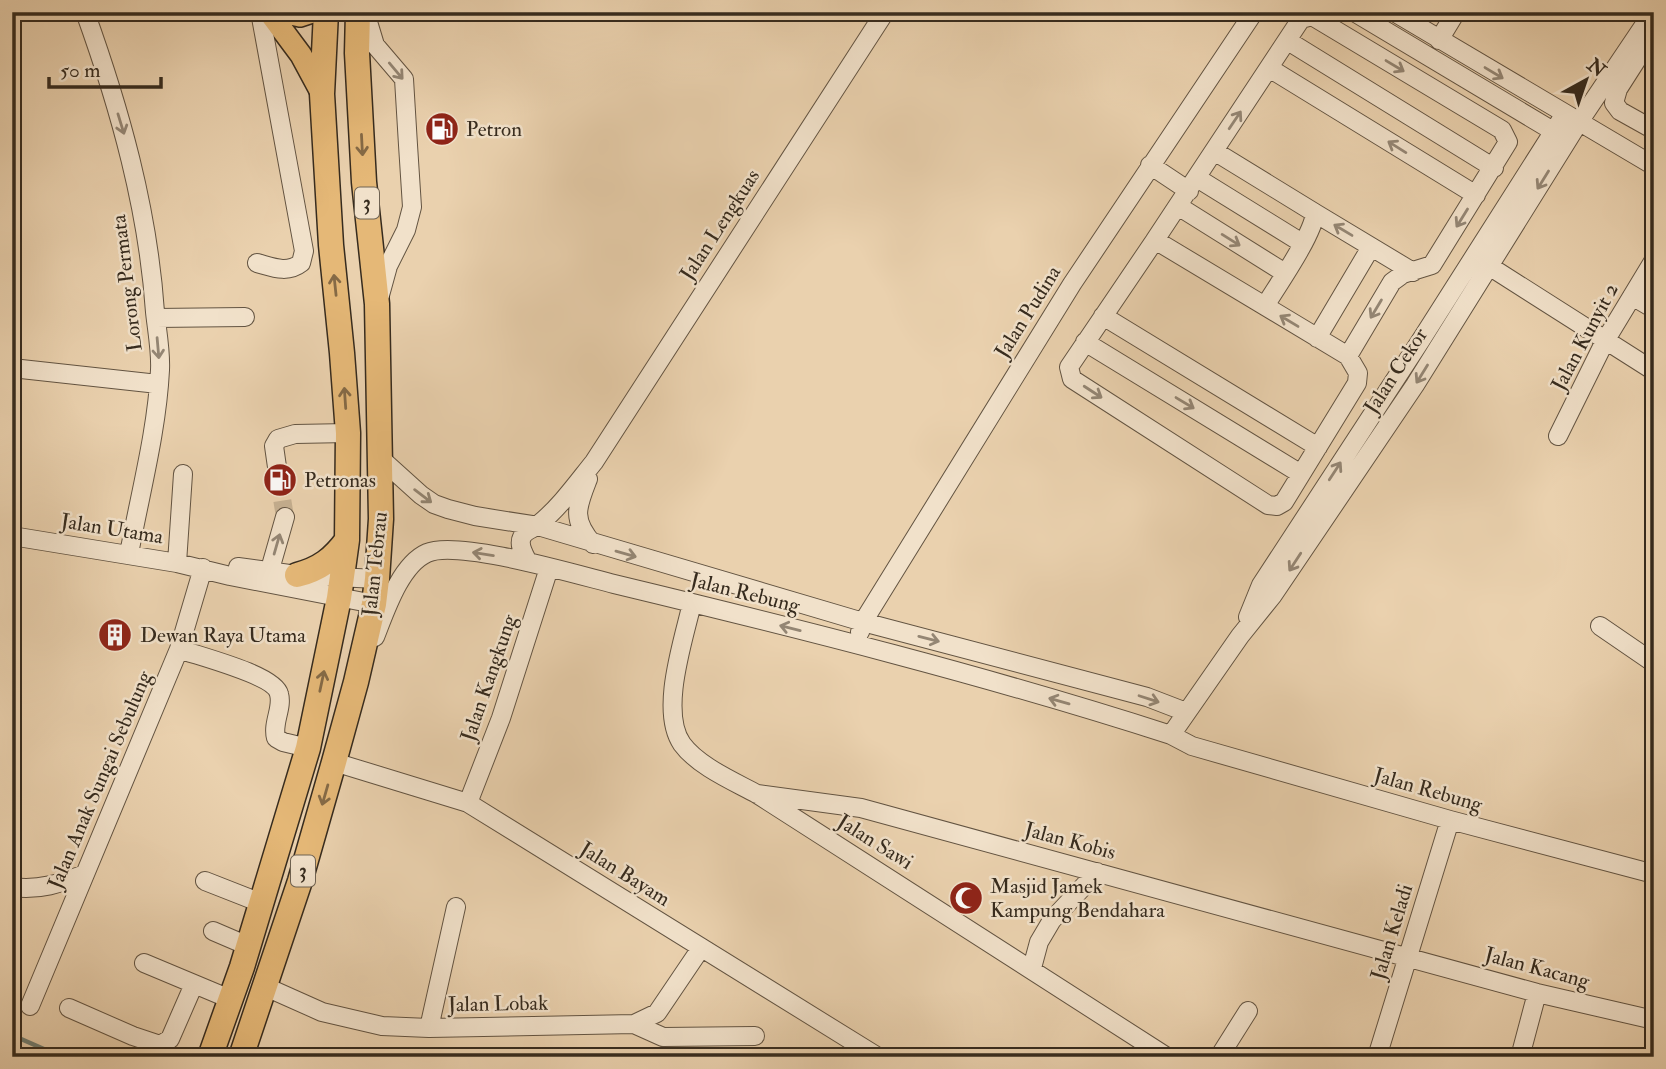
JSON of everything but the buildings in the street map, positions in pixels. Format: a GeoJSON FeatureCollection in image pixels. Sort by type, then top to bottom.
{"type":"FeatureCollection","features":[{"type":"Feature","properties":{"kind":"highway","name":"Jalan Tebrau"},"geometry":{"type":"LineString","coordinates":[[211,1054],[248,946],[307,748],[341,588],[347,540],[348,433],[331,245],[323,94],[326,12]]}},
{"type":"Feature","properties":{"kind":"highway","name":"Jalan Tebrau"},"geometry":{"type":"LineString","coordinates":[[241,1057],[300,881],[334,762],[356,682],[377,579],[381,539],[379,353],[377,304],[364,182],[357,53],[358,12]]}},
{"type":"Feature","properties":{"kind":"highway"},"geometry":{"type":"LineString","coordinates":[[342,353],[346,361],[359,370],[371,366],[379,353]]}},
{"type":"Feature","properties":{"kind":"highway"},"geometry":{"type":"LineString","coordinates":[[297,575],[325,564],[347,540]]}},
{"type":"Feature","properties":{"kind":"main road"},"geometry":{"type":"LineString","coordinates":[[269,12],[323,94]]}},
{"type":"Feature","properties":{"kind":"main road"},"geometry":{"type":"LineString","coordinates":[[283,12],[300,16],[312,12]]}},
{"type":"Feature","properties":{"kind":"street","name":"Lorong Permata"},"geometry":{"type":"LineString","coordinates":[[85,12],[124,134],[145,219],[152,264],[160,368],[129,554]]}},
{"type":"Feature","properties":{"kind":"street"},"geometry":{"type":"LineString","coordinates":[[257,263],[281,270],[295,268],[302,263],[304,251],[260,12]]}},
{"type":"Feature","properties":{"kind":"street"},"geometry":{"type":"LineString","coordinates":[[365,12],[375,46],[404,79],[411,206],[406,230],[388,266],[377,304]]}},
{"type":"Feature","properties":{"kind":"street","name":"Jalan Lengkuas"},"geometry":{"type":"LineString","coordinates":[[528,562],[522,550],[521,539],[524,533],[538,526],[594,462],[886,12]]}},
{"type":"Feature","properties":{"kind":"street","name":"Jalan Pudina"},"geometry":{"type":"LineString","coordinates":[[856,645],[863,622],[993,410],[1150,165],[1254,12]]}},
{"type":"Feature","properties":{"kind":"street"},"geometry":{"type":"LineString","coordinates":[[1354,12],[1553,131],[1571,118]]}},
{"type":"Feature","properties":{"kind":"street"},"geometry":{"type":"LineString","coordinates":[[1394,12],[1654,166]]}},
{"type":"Feature","properties":{"kind":"street"},"geometry":{"type":"LineString","coordinates":[[1439,40],[1456,12]]}},
{"type":"Feature","properties":{"kind":"street","name":"Jalan Cekor"},"geometry":{"type":"LineString","coordinates":[[1171,736],[1240,636],[1273,595],[1415,385],[1489,265],[1571,118],[1646,41],[1653,12]]}},
{"type":"Feature","properties":{"kind":"street"},"geometry":{"type":"LineString","coordinates":[[1155,240],[1348,356],[1358,373],[1357,383],[1284,502],[1277,506],[1268,505],[1072,379],[1069,367],[1301,19],[1312,16],[1502,130],[1508,142],[1432,265],[1403,274],[1392,282],[1348,356]]}},
{"type":"Feature","properties":{"kind":"street"},"geometry":{"type":"LineString","coordinates":[[268,53],[279,43],[290,41]]}},
{"type":"Feature","properties":{"kind":"street"},"geometry":{"type":"LineString","coordinates":[[1288,41],[1494,168]]}},
{"type":"Feature","properties":{"kind":"street"},"geometry":{"type":"LineString","coordinates":[[1646,41],[1618,89],[1614,103],[1620,111],[1654,130]]}},
{"type":"Feature","properties":{"kind":"street"},"geometry":{"type":"LineString","coordinates":[[1269,68],[1476,195]]}},
{"type":"Feature","properties":{"kind":"street"},"geometry":{"type":"LineString","coordinates":[[1527,115],[1537,138],[1536,159]]}},
{"type":"Feature","properties":{"kind":"street","name":"Jalan Cekor"},"geometry":{"type":"LineString","coordinates":[[1240,636],[1261,584],[1428,329],[1553,131]]}},
{"type":"Feature","properties":{"kind":"street"},"geometry":{"type":"LineString","coordinates":[[1214,151],[1413,271]]}},
{"type":"Feature","properties":{"kind":"street"},"geometry":{"type":"LineString","coordinates":[[1150,165],[1193,184],[1302,243]]}},
{"type":"Feature","properties":{"kind":"street"},"geometry":{"type":"LineString","coordinates":[[1178,206],[1285,273]]}},
{"type":"Feature","properties":{"kind":"street"},"geometry":{"type":"LineString","coordinates":[[1265,306],[1302,243],[1315,213]]}},
{"type":"Feature","properties":{"kind":"street"},"geometry":{"type":"LineString","coordinates":[[1317,338],[1371,247]]}},
{"type":"Feature","properties":{"kind":"street","name":"Jalan Kunyit 2"},"geometry":{"type":"LineString","coordinates":[[1558,436],[1605,341],[1654,260]]}},
{"type":"Feature","properties":{"kind":"street"},"geometry":{"type":"LineString","coordinates":[[1489,265],[1654,371]]}},
{"type":"Feature","properties":{"kind":"street"},"geometry":{"type":"LineString","coordinates":[[1632,296],[1654,309]]}},
{"type":"Feature","properties":{"kind":"street"},"geometry":{"type":"LineString","coordinates":[[1103,316],[1318,447]]}},
{"type":"Feature","properties":{"kind":"street"},"geometry":{"type":"LineString","coordinates":[[156,318],[245,317]]}},
{"type":"Feature","properties":{"kind":"street"},"geometry":{"type":"LineString","coordinates":[[1085,342],[1301,474]]}},
{"type":"Feature","properties":{"kind":"street"},"geometry":{"type":"LineString","coordinates":[[12,368],[158,384]]}},
{"type":"Feature","properties":{"kind":"street"},"geometry":{"type":"LineString","coordinates":[[278,474],[274,446],[278,439],[295,434],[348,433]]}},
{"type":"Feature","properties":{"kind":"street","name":"Jalan Rebung"},"geometry":{"type":"LineString","coordinates":[[380,458],[434,504],[475,516],[538,526],[863,622],[1134,694],[1186,712]]}},
{"type":"Feature","properties":{"kind":"street","name":"Jalan Lengkuas"},"geometry":{"type":"LineString","coordinates":[[593,544],[578,522],[578,504],[594,462]]}},
{"type":"Feature","properties":{"kind":"street"},"geometry":{"type":"LineString","coordinates":[[177,563],[183,474]]}},
{"type":"Feature","properties":{"kind":"street"},"geometry":{"type":"LineString","coordinates":[[268,577],[285,517]]}},
{"type":"Feature","properties":{"kind":"street","name":"Jalan Utama"},"geometry":{"type":"LineString","coordinates":[[12,536],[204,568],[233,566],[268,577],[341,588]]}},
{"type":"Feature","properties":{"kind":"street","name":"Jalan Rebung"},"geometry":{"type":"LineString","coordinates":[[356,682],[401,578],[414,562],[427,553],[465,551],[528,562],[856,645],[1014,688],[1171,736],[1192,746],[1450,820],[1654,874]]}},
{"type":"Feature","properties":{"kind":"street","name":"Jalan Anak Sungai Sebulung"},"geometry":{"type":"LineString","coordinates":[[30,1006],[179,649],[204,568]]}},
{"type":"Feature","properties":{"kind":"street","name":"Jalan Kangkung"},"geometry":{"type":"LineString","coordinates":[[468,803],[501,718],[550,568]]}},
{"type":"Feature","properties":{"kind":"street","name":"Jalan Utama"},"geometry":{"type":"LineString","coordinates":[[268,577],[297,575],[341,588]]}},
{"type":"Feature","properties":{"kind":"street"},"geometry":{"type":"LineString","coordinates":[[341,588],[377,579]]}},
{"type":"Feature","properties":{"kind":"street"},"geometry":{"type":"LineString","coordinates":[[341,588],[374,604]]}},
{"type":"Feature","properties":{"kind":"street","name":"Jalan Sawi"},"geometry":{"type":"LineString","coordinates":[[692,603],[672,695],[677,735],[683,745],[714,771],[757,794],[1167,1057]]}},
{"type":"Feature","properties":{"kind":"street"},"geometry":{"type":"LineString","coordinates":[[1600,626],[1654,663]]}},
{"type":"Feature","properties":{"kind":"street"},"geometry":{"type":"LineString","coordinates":[[179,649],[260,677],[277,688],[280,696],[276,738],[283,743],[307,748]]}},
{"type":"Feature","properties":{"kind":"street"},"geometry":{"type":"LineString","coordinates":[[1186,712],[1192,746]]}},
{"type":"Feature","properties":{"kind":"street","name":"Jalan Bayam"},"geometry":{"type":"LineString","coordinates":[[334,762],[468,803],[878,1057]]}},
{"type":"Feature","properties":{"kind":"street","name":"Jalan Kobis"},"geometry":{"type":"LineString","coordinates":[[757,794],[861,808],[1409,956]]}},
{"type":"Feature","properties":{"kind":"street","name":"Jalan Keladi"},"geometry":{"type":"LineString","coordinates":[[1377,1057],[1450,820]]}},
{"type":"Feature","properties":{"kind":"street"},"geometry":{"type":"LineString","coordinates":[[1032,968],[1039,943],[1052,920],[1097,872]]}},
{"type":"Feature","properties":{"kind":"street"},"geometry":{"type":"LineString","coordinates":[[12,887],[28,889],[54,885],[85,874]]}},
{"type":"Feature","properties":{"kind":"street"},"geometry":{"type":"LineString","coordinates":[[205,881],[261,903]]}},
{"type":"Feature","properties":{"kind":"street"},"geometry":{"type":"LineString","coordinates":[[429,1028],[456,907]]}},
{"type":"Feature","properties":{"kind":"street"},"geometry":{"type":"LineString","coordinates":[[213,931],[248,946]]}},
{"type":"Feature","properties":{"kind":"street"},"geometry":{"type":"LineString","coordinates":[[634,1024],[657,1013],[701,948]]}},
{"type":"Feature","properties":{"kind":"street","name":"Jalan Kacang"},"geometry":{"type":"LineString","coordinates":[[1409,956],[1537,993],[1654,1020]]}},
{"type":"Feature","properties":{"kind":"street"},"geometry":{"type":"LineString","coordinates":[[144,963],[230,999]]}},
{"type":"Feature","properties":{"kind":"street"},"geometry":{"type":"LineString","coordinates":[[69,1008],[160,1045],[170,1039],[194,984]]}},
{"type":"Feature","properties":{"kind":"street","name":"Jalan Lobak"},"geometry":{"type":"LineString","coordinates":[[266,987],[323,1012],[382,1026],[429,1028],[634,1024]]}},
{"type":"Feature","properties":{"kind":"street"},"geometry":{"type":"LineString","coordinates":[[1520,1057],[1537,993]]}},
{"type":"Feature","properties":{"kind":"street"},"geometry":{"type":"LineString","coordinates":[[1219,1057],[1248,1011]]}},
{"type":"Feature","properties":{"kind":"street"},"geometry":{"type":"LineString","coordinates":[[634,1024],[663,1037],[755,1036]]}},
{"type":"Feature","properties":{"kind":"waterway"},"geometry":{"type":"LineString","coordinates":[[12,1035],[62,1057]]}},
{"type":"Feature","properties":{"kind":"tunnel"},"geometry":{"type":"LineString","coordinates":[[278,474],[285,517]]}},
{"type":"Feature","properties":{"kind":"place","name":"Petron"},"geometry":{"type":"Point","coordinates":[442,129]}},
{"type":"Feature","properties":{"kind":"place","name":"Petronas"},"geometry":{"type":"Point","coordinates":[280,480]}},
{"type":"Feature","properties":{"kind":"place","name":"Dewan Raya Utama"},"geometry":{"type":"Point","coordinates":[115,635]}},
{"type":"Feature","properties":{"kind":"place","name":"Masjid Jamek Kampung Bendahara"},"geometry":{"type":"Point","coordinates":[966,898]}}]}
